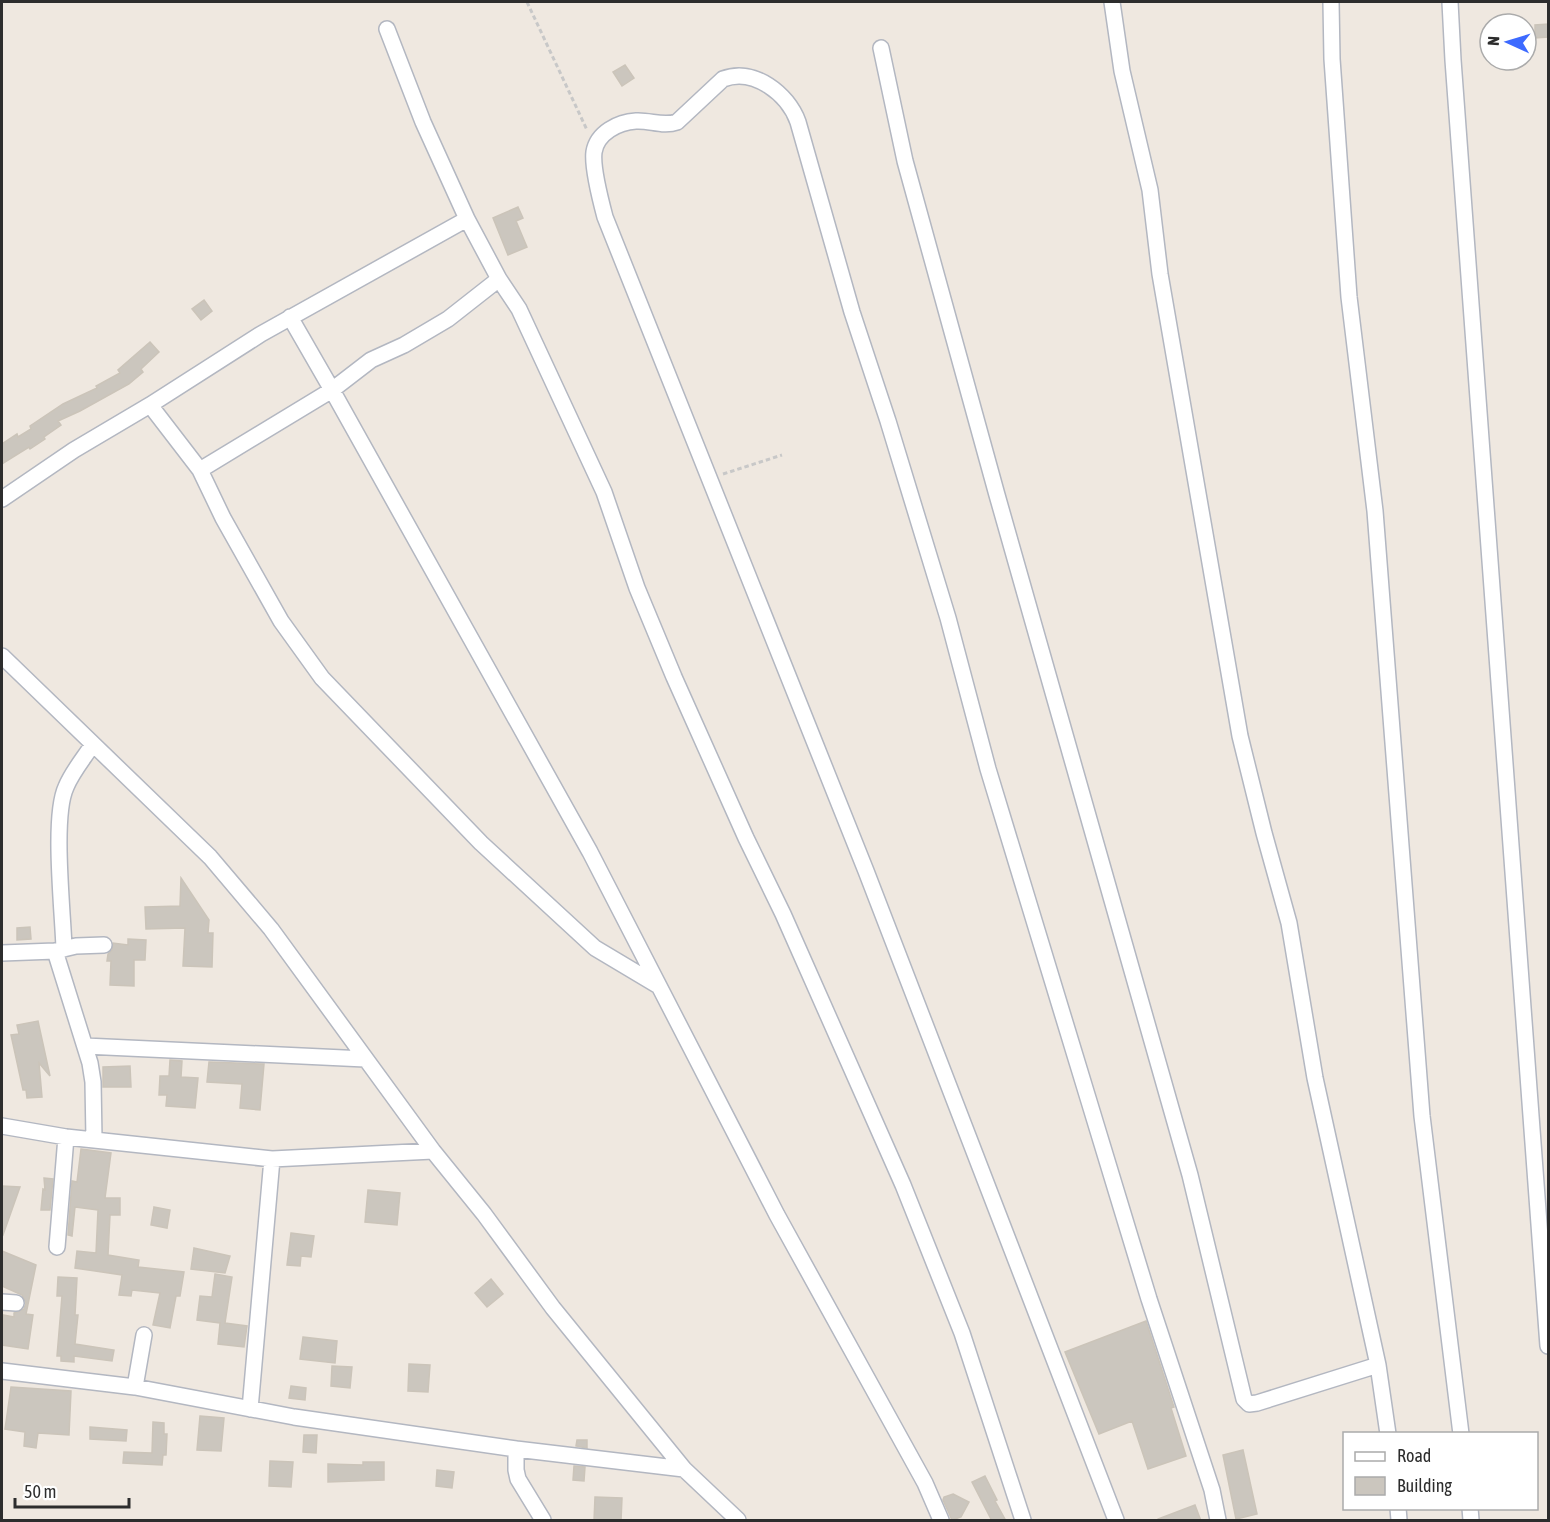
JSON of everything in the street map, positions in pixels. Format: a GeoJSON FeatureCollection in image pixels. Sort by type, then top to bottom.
{"type":"FeatureCollection","features":[{"type":"Feature","properties":{"kind":"street"},"geometry":{"type":"LineString","coordinates":[[1112,2],[1122,71],[1150,190],[1160,274],[1240,736],[1263,833],[1289,923],[1315,1078],[1378,1365],[1388,1432]]}},
{"type":"Feature","properties":{"kind":"street"},"geometry":{"type":"LineString","coordinates":[[1331,2],[1332,59],[1349,297],[1375,511],[1422,1116],[1461,1432]]}},
{"type":"Feature","properties":{"kind":"street"},"geometry":{"type":"LineString","coordinates":[[1450,2],[1548,1346]]}},
{"type":"Feature","properties":{"kind":"street"},"geometry":{"type":"LineString","coordinates":[[387,29],[423,122],[467,219],[499,279],[519,309],[604,492],[637,588],[674,677],[746,838],[783,914],[903,1185],[962,1333],[1023,1521]]}},
{"type":"Feature","properties":{"kind":"street"},"geometry":{"type":"LineString","coordinates":[[881,48],[906,161],[997,495],[1190,1175],[1244,1399],[1249,1404],[1257,1403],[1378,1365]]}},
{"type":"Feature","properties":{"kind":"street"},"geometry":{"type":"LineString","coordinates":[[1116,1521],[866,871],[605,217],[597,186],[594,152],[600,137],[615,125],[637,120],[670,125],[677,122],[723,78],[729,76],[748,78],[770,85],[786,99],[794,110],[852,312],[948,618],[988,769],[1149,1299],[1212,1490],[1218,1521]]}},
{"type":"Feature","properties":{"kind":"street"},"geometry":{"type":"LineString","coordinates":[[2,499],[74,450],[290,317],[467,219]]}},
{"type":"Feature","properties":{"kind":"street"},"geometry":{"type":"LineString","coordinates":[[200,470],[332,390],[371,360],[404,345],[448,319],[499,279]]}},
{"type":"Feature","properties":{"kind":"street"},"geometry":{"type":"LineString","coordinates":[[290,317],[590,852],[777,1215],[925,1483],[941,1521]]}},
{"type":"Feature","properties":{"kind":"street"},"geometry":{"type":"LineString","coordinates":[[150,405],[200,470],[223,518],[281,621],[322,678],[482,843],[595,948],[657,985]]}},
{"type":"Feature","properties":{"kind":"street"},"geometry":{"type":"LineString","coordinates":[[2,656],[210,857],[270,929],[433,1151],[484,1214],[553,1308],[684,1468],[738,1521]]}},
{"type":"Feature","properties":{"kind":"street"},"geometry":{"type":"LineString","coordinates":[[93,744],[66,786],[61,800],[59,950],[93,1082],[94,1139]]}},
{"type":"Feature","properties":{"kind":"street"},"geometry":{"type":"LineString","coordinates":[[2,953],[104,945]]}},
{"type":"Feature","properties":{"kind":"street"},"geometry":{"type":"LineString","coordinates":[[85,1046],[365,1059]]}},
{"type":"Feature","properties":{"kind":"street"},"geometry":{"type":"LineString","coordinates":[[2,1126],[66,1137],[272,1159],[433,1151]]}},
{"type":"Feature","properties":{"kind":"street"},"geometry":{"type":"LineString","coordinates":[[57,1247],[66,1137]]}},
{"type":"Feature","properties":{"kind":"street"},"geometry":{"type":"LineString","coordinates":[[250,1409],[272,1159]]}},
{"type":"Feature","properties":{"kind":"street"},"geometry":{"type":"LineString","coordinates":[[135,1387],[144,1335]]}},
{"type":"Feature","properties":{"kind":"street"},"geometry":{"type":"LineString","coordinates":[[2,1371],[135,1387],[250,1409],[516,1449],[684,1468]]}},
{"type":"Feature","properties":{"kind":"street"},"geometry":{"type":"LineString","coordinates":[[516,1449],[518,1479],[543,1521]]}},
{"type":"Feature","properties":{"kind":"path"},"geometry":{"type":"LineString","coordinates":[[527,2],[587,131],[594,152]]}},
{"type":"Feature","properties":{"kind":"path"},"geometry":{"type":"LineString","coordinates":[[710,478],[782,454]]}},
{"type":"Feature","properties":{"kind":"building"},"geometry":{"type":"Polygon","coordinates":[[[1548,24],[1548,37],[1538,38],[1538,25],[1548,24]]]}},
{"type":"Feature","properties":{"kind":"building"},"geometry":{"type":"Polygon","coordinates":[[[625,65],[634,78],[622,86],[613,72],[625,65]]]}},
{"type":"Feature","properties":{"kind":"building"},"geometry":{"type":"Polygon","coordinates":[[[518,207],[523,218],[516,221],[527,247],[508,255],[493,218],[518,207]]]}},
{"type":"Feature","properties":{"kind":"building"},"geometry":{"type":"Polygon","coordinates":[[[204,300],[212,311],[201,320],[192,309],[204,300]]]}},
{"type":"Feature","properties":{"kind":"building"},"geometry":{"type":"Polygon","coordinates":[[[150,342],[159,352],[141,369],[143,372],[129,384],[58,421],[61,425],[44,437],[45,439],[2,464],[2,444],[17,434],[18,437],[31,429],[30,426],[63,404],[97,388],[96,386],[120,373],[118,370],[150,342]]]}},
{"type":"Feature","properties":{"kind":"building"},"geometry":{"type":"Polygon","coordinates":[[[181,878],[209,920],[208,933],[213,933],[212,967],[183,966],[185,928],[146,929],[145,907],[180,906],[181,878]]]}},
{"type":"Feature","properties":{"kind":"building"},"geometry":{"type":"Polygon","coordinates":[[[30,927],[31,939],[17,940],[17,928],[30,927]]]}},
{"type":"Feature","properties":{"kind":"building"},"geometry":{"type":"Polygon","coordinates":[[[128,939],[146,940],[145,960],[134,960],[134,986],[110,985],[111,961],[107,961],[108,954],[112,950],[113,943],[128,945],[128,939]]]}},
{"type":"Feature","properties":{"kind":"building"},"geometry":{"type":"Polygon","coordinates":[[[38,1021],[50,1076],[39,1063],[42,1097],[27,1098],[26,1090],[23,1090],[11,1035],[19,1034],[17,1025],[38,1021]]]}},
{"type":"Feature","properties":{"kind":"building"},"geometry":{"type":"Polygon","coordinates":[[[170,1060],[182,1061],[181,1077],[198,1078],[195,1108],[166,1106],[167,1095],[159,1095],[160,1076],[169,1076],[170,1060]]]}},
{"type":"Feature","properties":{"kind":"building"},"geometry":{"type":"Polygon","coordinates":[[[209,1062],[264,1064],[260,1110],[240,1108],[242,1084],[207,1082],[209,1062]]]}},
{"type":"Feature","properties":{"kind":"building"},"geometry":{"type":"Polygon","coordinates":[[[130,1066],[131,1087],[103,1087],[103,1067],[130,1066]]]}},
{"type":"Feature","properties":{"kind":"building"},"geometry":{"type":"Polygon","coordinates":[[[81,1149],[111,1153],[105,1198],[120,1198],[120,1215],[110,1215],[108,1255],[139,1260],[138,1267],[184,1272],[180,1296],[176,1296],[170,1328],[153,1325],[160,1293],[132,1290],[131,1296],[119,1295],[122,1275],[75,1268],[77,1251],[96,1253],[98,1210],[75,1207],[72,1236],[68,1235],[72,1181],[77,1182],[81,1149]]]}},
{"type":"Feature","properties":{"kind":"building"},"geometry":{"type":"Polygon","coordinates":[[[44,1178],[53,1179],[50,1210],[41,1210],[43,1189],[45,1190],[44,1178]]]}},
{"type":"Feature","properties":{"kind":"building"},"geometry":{"type":"Polygon","coordinates":[[[2,1186],[20,1187],[3,1235],[2,1234],[2,1186]]]}},
{"type":"Feature","properties":{"kind":"building"},"geometry":{"type":"Polygon","coordinates":[[[368,1190],[400,1193],[397,1225],[365,1222],[368,1190]]]}},
{"type":"Feature","properties":{"kind":"building"},"geometry":{"type":"Polygon","coordinates":[[[154,1207],[170,1210],[167,1228],[151,1225],[154,1207]]]}},
{"type":"Feature","properties":{"kind":"building"},"geometry":{"type":"Polygon","coordinates":[[[291,1233],[314,1236],[311,1257],[301,1256],[300,1266],[287,1265],[291,1233]]]}},
{"type":"Feature","properties":{"kind":"building"},"geometry":{"type":"Polygon","coordinates":[[[194,1248],[230,1256],[225,1273],[191,1269],[194,1248]]]}},
{"type":"Feature","properties":{"kind":"building"},"geometry":{"type":"Polygon","coordinates":[[[2,1251],[36,1265],[26,1314],[33,1315],[28,1349],[2,1345],[3,1315],[14,1317],[14,1313],[24,1309],[26,1303],[22,1295],[2,1286],[2,1251]]]}},
{"type":"Feature","properties":{"kind":"building"},"geometry":{"type":"Polygon","coordinates":[[[215,1274],[232,1277],[225,1323],[247,1326],[244,1347],[218,1344],[220,1323],[197,1320],[200,1296],[212,1297],[215,1274]]]}},
{"type":"Feature","properties":{"kind":"building"},"geometry":{"type":"Polygon","coordinates":[[[58,1277],[77,1278],[75,1315],[78,1315],[75,1344],[114,1350],[112,1361],[74,1356],[74,1362],[61,1361],[61,1356],[57,1356],[62,1296],[57,1296],[58,1277]]]}},
{"type":"Feature","properties":{"kind":"building"},"geometry":{"type":"Polygon","coordinates":[[[491,1279],[503,1294],[487,1307],[475,1293],[491,1279]]]}},
{"type":"Feature","properties":{"kind":"building"},"geometry":{"type":"Polygon","coordinates":[[[1146,1321],[1174,1407],[1171,1408],[1186,1456],[1148,1469],[1132,1421],[1099,1434],[1065,1352],[1146,1321]]]}},
{"type":"Feature","properties":{"kind":"building"},"geometry":{"type":"Polygon","coordinates":[[[303,1337],[337,1341],[335,1363],[300,1359],[303,1337]]]}},
{"type":"Feature","properties":{"kind":"building"},"geometry":{"type":"Polygon","coordinates":[[[409,1364],[430,1365],[428,1392],[408,1391],[409,1364]]]}},
{"type":"Feature","properties":{"kind":"building"},"geometry":{"type":"Polygon","coordinates":[[[332,1366],[352,1367],[350,1388],[331,1386],[332,1366]]]}},
{"type":"Feature","properties":{"kind":"building"},"geometry":{"type":"Polygon","coordinates":[[[291,1386],[306,1388],[305,1400],[289,1398],[291,1386]]]}},
{"type":"Feature","properties":{"kind":"building"},"geometry":{"type":"Polygon","coordinates":[[[11,1387],[71,1391],[69,1435],[38,1433],[36,1448],[24,1446],[25,1432],[5,1429],[11,1387]]]}},
{"type":"Feature","properties":{"kind":"building"},"geometry":{"type":"Polygon","coordinates":[[[200,1416],[224,1418],[221,1451],[197,1450],[200,1416]]]}},
{"type":"Feature","properties":{"kind":"building"},"geometry":{"type":"Polygon","coordinates":[[[153,1422],[164,1423],[164,1434],[167,1434],[166,1455],[163,1455],[162,1465],[123,1463],[124,1452],[152,1453],[153,1422]]]}},
{"type":"Feature","properties":{"kind":"building"},"geometry":{"type":"Polygon","coordinates":[[[90,1427],[127,1430],[126,1441],[90,1439],[90,1427]]]}},
{"type":"Feature","properties":{"kind":"building"},"geometry":{"type":"Polygon","coordinates":[[[304,1435],[317,1435],[316,1453],[303,1452],[304,1435]]]}},
{"type":"Feature","properties":{"kind":"building"},"geometry":{"type":"Polygon","coordinates":[[[577,1440],[587,1440],[587,1448],[576,1446],[577,1440]]]}},
{"type":"Feature","properties":{"kind":"building"},"geometry":{"type":"Polygon","coordinates":[[[1243,1450],[1257,1514],[1236,1519],[1223,1455],[1243,1450]]]}},
{"type":"Feature","properties":{"kind":"building"},"geometry":{"type":"Polygon","coordinates":[[[270,1461],[293,1462],[291,1487],[269,1486],[270,1461]]]}},
{"type":"Feature","properties":{"kind":"building"},"geometry":{"type":"Polygon","coordinates":[[[363,1462],[384,1462],[384,1480],[328,1482],[328,1464],[363,1465],[363,1462]]]}},
{"type":"Feature","properties":{"kind":"building"},"geometry":{"type":"Polygon","coordinates":[[[574,1466],[585,1467],[584,1481],[573,1480],[574,1466]]]}},
{"type":"Feature","properties":{"kind":"building"},"geometry":{"type":"Polygon","coordinates":[[[437,1470],[454,1472],[452,1488],[436,1486],[437,1470]]]}},
{"type":"Feature","properties":{"kind":"building"},"geometry":{"type":"Polygon","coordinates":[[[985,1476],[1006,1521],[992,1521],[972,1482],[985,1476]]]}},
{"type":"Feature","properties":{"kind":"building"},"geometry":{"type":"Polygon","coordinates":[[[953,1494],[969,1502],[961,1517],[952,1520],[943,1500],[944,1497],[953,1494]]]}},
{"type":"Feature","properties":{"kind":"building"},"geometry":{"type":"Polygon","coordinates":[[[595,1497],[622,1498],[621,1521],[594,1521],[595,1497]]]}},
{"type":"Feature","properties":{"kind":"building"},"geometry":{"type":"Polygon","coordinates":[[[1195,1505],[1201,1521],[1158,1521],[1158,1519],[1195,1505]]]}}]}
